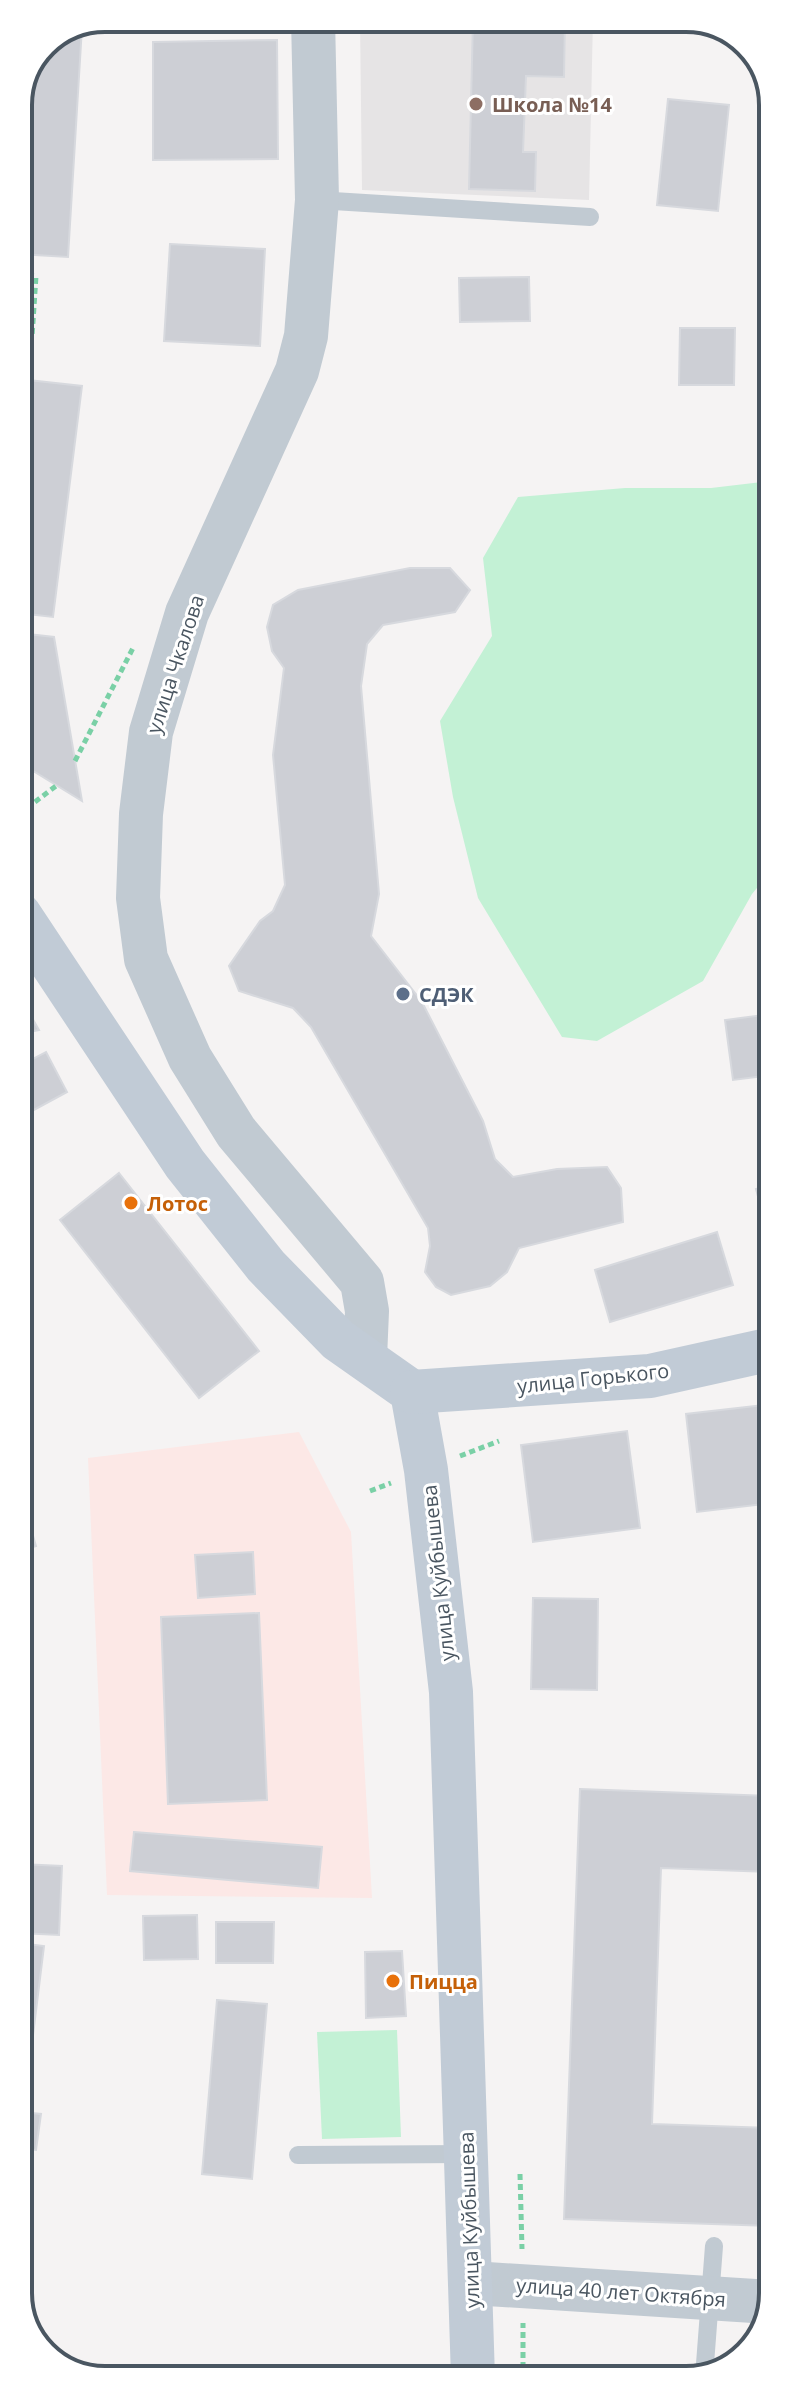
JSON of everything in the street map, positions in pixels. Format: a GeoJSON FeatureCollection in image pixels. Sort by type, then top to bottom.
{"type":"FeatureCollection","features":[{"type":"Feature","properties":{"kind":"main road"},"geometry":{"type":"LineString","coordinates":[[32,934],[185,1164],[276,1277],[338,1340],[412,1392]]}},
{"type":"Feature","properties":{"kind":"main road","name":"улица Горького"},"geometry":{"type":"LineString","coordinates":[[412,1392],[650,1376],[759,1352]]}},
{"type":"Feature","properties":{"kind":"main road","name":"улица Куйбышева"},"geometry":{"type":"LineString","coordinates":[[412,1392],[426,1470],[451,1692],[473,2366]]}},
{"type":"Feature","properties":{"kind":"street","name":"улица Чкалова"},"geometry":{"type":"LineString","coordinates":[[328,32],[306,336],[297,371],[187,613],[151,732],[137,883],[146,959],[190,1058],[236,1132],[362,1282],[367,1311],[365,1358]]}},
{"type":"Feature","properties":{"kind":"street","name":"улица 40 лет Октября"},"geometry":{"type":"LineString","coordinates":[[472,2283],[758,2301]]}},
{"type":"Feature","properties":{"kind":"lane"},"geometry":{"type":"LineString","coordinates":[[317,200],[590,217]]}},
{"type":"Feature","properties":{"kind":"lane"},"geometry":{"type":"LineString","coordinates":[[298,2155],[467,2154]]}},
{"type":"Feature","properties":{"kind":"lane"},"geometry":{"type":"LineString","coordinates":[[705,2364],[714,2246]]}},
{"type":"Feature","properties":{"kind":"path"},"geometry":{"type":"LineString","coordinates":[[32,276],[36,276],[32,337]]}},
{"type":"Feature","properties":{"kind":"path"},"geometry":{"type":"LineString","coordinates":[[32,804],[56,786]]}},
{"type":"Feature","properties":{"kind":"shaded area","name":"Школа №14"},"geometry":{"type":"Polygon","coordinates":[[[360,32],[593,32],[589,200],[362,190],[360,32]]]}},
{"type":"Feature","properties":{"kind":"shaded area"},"geometry":{"type":"Polygon","coordinates":[[[299,1432],[351,1532],[372,1898],[107,1895],[88,1458],[299,1432]]]}},
{"type":"Feature","properties":{"kind":"green space"},"geometry":{"type":"Polygon","coordinates":[[[759,482],[759,886],[703,981],[597,1041],[562,1037],[478,898],[453,797],[440,721],[492,636],[483,558],[518,497],[625,488],[711,488],[759,482]]]}},
{"type":"Feature","properties":{"kind":"green space"},"geometry":{"type":"Polygon","coordinates":[[[397,2030],[401,2137],[322,2139],[317,2032],[397,2030]]]}},
{"type":"Feature","properties":{"kind":"building"},"geometry":{"type":"Polygon","coordinates":[[[473,32],[565,32],[564,77],[526,76],[523,152],[536,152],[535,191],[469,189],[473,32]]]}},
{"type":"Feature","properties":{"kind":"building"},"geometry":{"type":"Polygon","coordinates":[[[81,36],[68,257],[32,255],[32,105],[33,91],[44,64],[64,44],[81,36]]]}},
{"type":"Feature","properties":{"kind":"building"},"geometry":{"type":"Polygon","coordinates":[[[277,40],[278,159],[153,160],[153,42],[277,40]]]}},
{"type":"Feature","properties":{"kind":"building"},"geometry":{"type":"Polygon","coordinates":[[[668,99],[729,105],[718,211],[657,205],[668,99]]]}},
{"type":"Feature","properties":{"kind":"building"},"geometry":{"type":"Polygon","coordinates":[[[170,244],[265,249],[260,346],[164,341],[170,244]]]}},
{"type":"Feature","properties":{"kind":"building"},"geometry":{"type":"Polygon","coordinates":[[[529,277],[530,321],[460,322],[459,278],[529,277]]]}},
{"type":"Feature","properties":{"kind":"building"},"geometry":{"type":"Polygon","coordinates":[[[680,328],[735,328],[734,385],[679,385],[680,328]]]}},
{"type":"Feature","properties":{"kind":"building"},"geometry":{"type":"Polygon","coordinates":[[[32,380],[82,386],[53,617],[32,615],[32,380]]]}},
{"type":"Feature","properties":{"kind":"building"},"geometry":{"type":"Polygon","coordinates":[[[410,568],[450,568],[470,590],[455,612],[383,625],[367,644],[361,686],[379,894],[371,936],[422,1002],[483,1121],[495,1159],[513,1177],[557,1169],[607,1167],[621,1188],[623,1222],[519,1248],[507,1272],[490,1286],[451,1295],[436,1287],[425,1272],[430,1246],[428,1228],[311,1027],[293,1008],[239,991],[229,966],[260,921],[273,911],[285,885],[273,755],[284,668],[272,651],[267,627],[273,605],[298,590],[410,568]]]}},
{"type":"Feature","properties":{"kind":"building"},"geometry":{"type":"Polygon","coordinates":[[[32,634],[54,637],[82,801],[32,770],[32,634]]]}},
{"type":"Feature","properties":{"kind":"building"},"geometry":{"type":"Polygon","coordinates":[[[759,1016],[759,1077],[733,1080],[725,1020],[759,1016]]]}},
{"type":"Feature","properties":{"kind":"building"},"geometry":{"type":"Polygon","coordinates":[[[32,1018],[39,1030],[32,1031],[32,1018]]]}},
{"type":"Feature","properties":{"kind":"building"},"geometry":{"type":"Polygon","coordinates":[[[46,1052],[67,1092],[32,1111],[32,1059],[46,1052]]]}},
{"type":"Feature","properties":{"kind":"building"},"geometry":{"type":"Polygon","coordinates":[[[119,1173],[259,1351],[199,1398],[60,1220],[119,1173]]]}},
{"type":"Feature","properties":{"kind":"building"},"geometry":{"type":"Polygon","coordinates":[[[717,1232],[733,1285],[610,1322],[595,1270],[717,1232]]]}},
{"type":"Feature","properties":{"kind":"building"},"geometry":{"type":"Polygon","coordinates":[[[759,1406],[759,1505],[697,1512],[686,1414],[759,1406]]]}},
{"type":"Feature","properties":{"kind":"building"},"geometry":{"type":"Polygon","coordinates":[[[627,1431],[640,1528],[533,1542],[521,1445],[627,1431]]]}},
{"type":"Feature","properties":{"kind":"building"},"geometry":{"type":"Polygon","coordinates":[[[253,1552],[255,1594],[198,1598],[195,1555],[253,1552]]]}},
{"type":"Feature","properties":{"kind":"building"},"geometry":{"type":"Polygon","coordinates":[[[533,1598],[598,1599],[597,1690],[531,1689],[533,1598]]]}},
{"type":"Feature","properties":{"kind":"building"},"geometry":{"type":"Polygon","coordinates":[[[259,1613],[267,1800],[168,1804],[161,1617],[259,1613]]]}},
{"type":"Feature","properties":{"kind":"building"},"geometry":{"type":"Polygon","coordinates":[[[580,1789],[759,1796],[759,1872],[661,1868],[652,2124],[759,2128],[759,2226],[564,2219],[580,1789]]]}},
{"type":"Feature","properties":{"kind":"building"},"geometry":{"type":"Polygon","coordinates":[[[134,1832],[322,1847],[318,1888],[130,1871],[134,1832]]]}},
{"type":"Feature","properties":{"kind":"building"},"geometry":{"type":"Polygon","coordinates":[[[32,1865],[62,1866],[59,1935],[32,1934],[32,1865]]]}},
{"type":"Feature","properties":{"kind":"building"},"geometry":{"type":"Polygon","coordinates":[[[197,1915],[198,1959],[144,1960],[143,1916],[197,1915]]]}},
{"type":"Feature","properties":{"kind":"building"},"geometry":{"type":"Polygon","coordinates":[[[216,1922],[274,1922],[273,1963],[216,1963],[216,1922]]]}},
{"type":"Feature","properties":{"kind":"building"},"geometry":{"type":"Polygon","coordinates":[[[32,1944],[44,1946],[32,2043],[32,1944]]]}},
{"type":"Feature","properties":{"kind":"building"},"geometry":{"type":"Polygon","coordinates":[[[402,1951],[406,2016],[366,2018],[365,1952],[402,1951]]]}},
{"type":"Feature","properties":{"kind":"building"},"geometry":{"type":"Polygon","coordinates":[[[217,2000],[267,2004],[252,2179],[202,2174],[217,2000]]]}},
{"type":"Feature","properties":{"kind":"building"},"geometry":{"type":"Polygon","coordinates":[[[32,2113],[41,2114],[36,2150],[32,2149],[32,2113]]]}},
{"type":"Feature","properties":{"kind":"place","name":"Школа №14"},"geometry":{"type":"Point","coordinates":[476,104]}},
{"type":"Feature","properties":{"kind":"place","name":"СДЭК"},"geometry":{"type":"Point","coordinates":[403,994]}},
{"type":"Feature","properties":{"kind":"place","name":"Лотос"},"geometry":{"type":"Point","coordinates":[131,1203]}},
{"type":"Feature","properties":{"kind":"place","name":"Пицца"},"geometry":{"type":"Point","coordinates":[393,1981]}}]}
